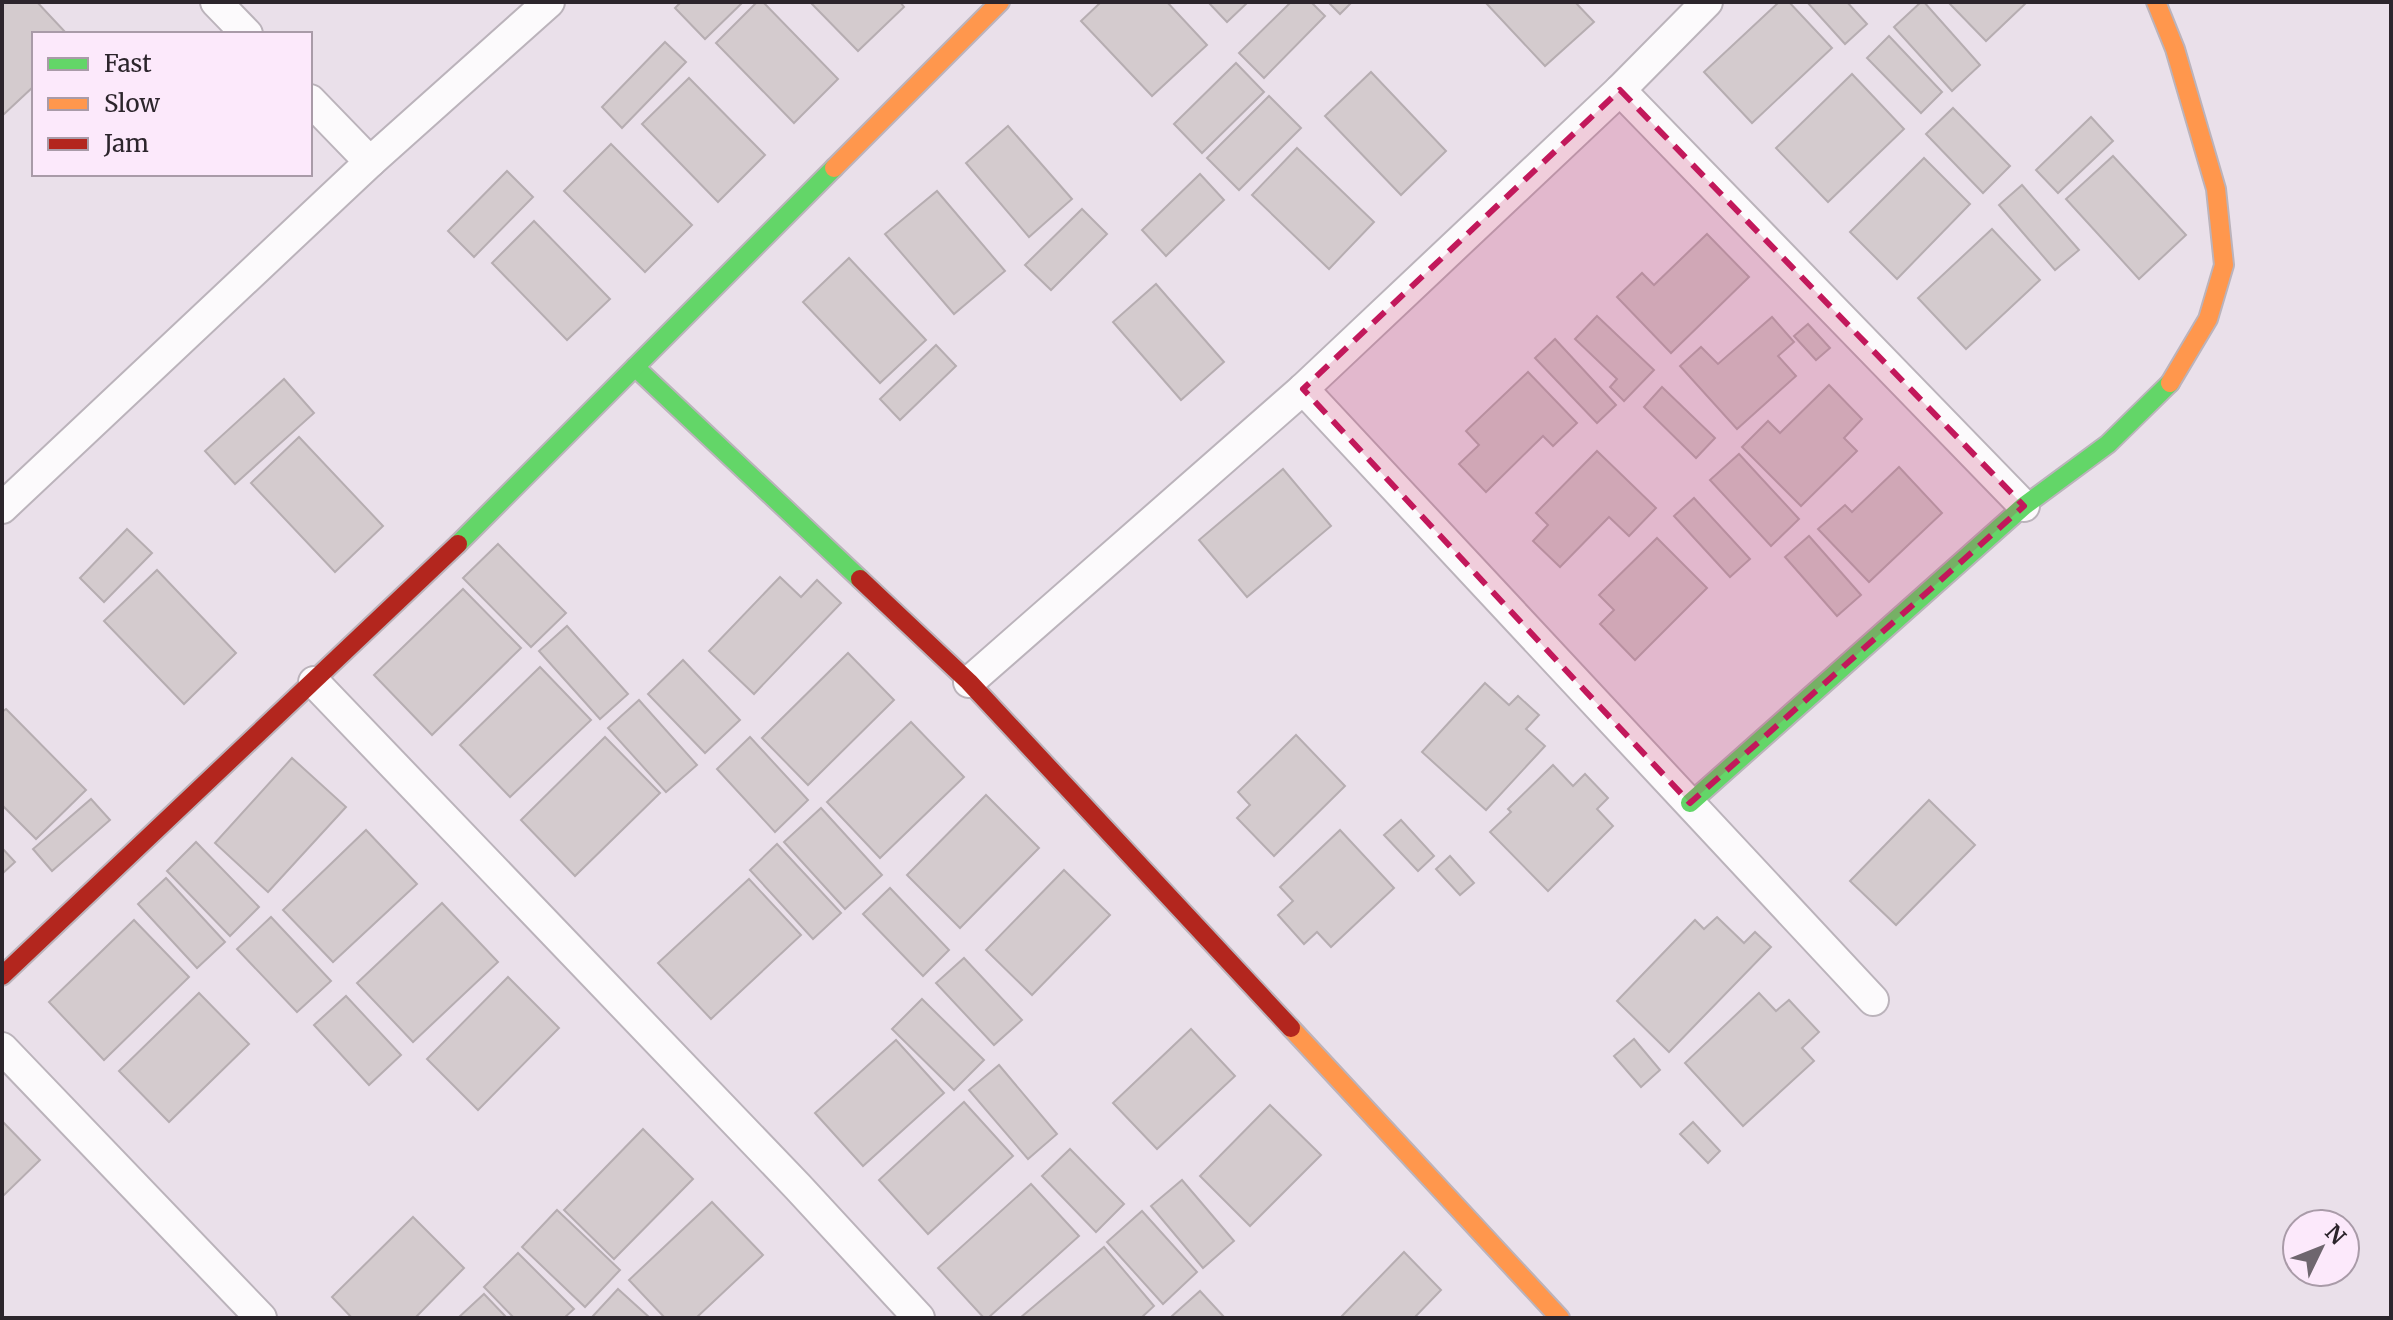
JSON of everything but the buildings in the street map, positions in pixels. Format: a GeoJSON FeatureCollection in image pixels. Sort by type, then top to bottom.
{"type":"FeatureCollection","features":[{"type":"Feature","properties":{"kind":"street"},"geometry":{"type":"LineString","coordinates":[[216,2],[245,32]]}},
{"type":"Feature","properties":{"kind":"street"},"geometry":{"type":"LineString","coordinates":[[2,508],[370,162],[549,2]]}},
{"type":"Feature","properties":{"kind":"street"},"geometry":{"type":"LineString","coordinates":[[2,976],[469,533],[1000,2]]}},
{"type":"Feature","properties":{"kind":"street"},"geometry":{"type":"LineString","coordinates":[[969,682],[1303,389],[1620,90],[1707,2]]}},
{"type":"Feature","properties":{"kind":"street"},"geometry":{"type":"LineString","coordinates":[[1690,803],[2024,506],[2108,444],[2174,379],[2208,319],[2224,265],[2216,189],[2175,49],[2156,2]]}},
{"type":"Feature","properties":{"kind":"street"},"geometry":{"type":"LineString","coordinates":[[1620,90],[2024,506]]}},
{"type":"Feature","properties":{"kind":"street"},"geometry":{"type":"LineString","coordinates":[[312,102],[370,162]]}},
{"type":"Feature","properties":{"kind":"street"},"geometry":{"type":"LineString","coordinates":[[635,367],[969,682],[1560,1318]]}},
{"type":"Feature","properties":{"kind":"street"},"geometry":{"type":"LineString","coordinates":[[1303,389],[1873,1000]]}},
{"type":"Feature","properties":{"kind":"street"},"geometry":{"type":"LineString","coordinates":[[314,682],[787,1175],[919,1318]]}},
{"type":"Feature","properties":{"kind":"street"},"geometry":{"type":"LineString","coordinates":[[2,1048],[261,1318]]}},
{"type":"Feature","properties":{"kind":"highlighted area"},"geometry":{"type":"Polygon","coordinates":[[[1620,90],[2024,506],[1690,803],[1303,389],[1620,90]]]}},
{"type":"Feature","properties":{"kind":"traffic: fast"},"geometry":{"type":"LineString","coordinates":[[458,544],[834,168]]}},
{"type":"Feature","properties":{"kind":"traffic: fast"},"geometry":{"type":"LineString","coordinates":[[635,367],[860,579]]}},
{"type":"Feature","properties":{"kind":"traffic: fast"},"geometry":{"type":"LineString","coordinates":[[1690,803],[2024,506],[2108,444],[2170,383]]}},
{"type":"Feature","properties":{"kind":"traffic: slow"},"geometry":{"type":"LineString","coordinates":[[834,168],[1000,2]]}},
{"type":"Feature","properties":{"kind":"traffic: slow"},"geometry":{"type":"LineString","coordinates":[[2156,2],[2175,49],[2216,189],[2224,265],[2208,319],[2170,383]]}},
{"type":"Feature","properties":{"kind":"traffic: slow"},"geometry":{"type":"LineString","coordinates":[[1291,1028],[1560,1318]]}},
{"type":"Feature","properties":{"kind":"traffic: jam"},"geometry":{"type":"LineString","coordinates":[[2,976],[458,544]]}},
{"type":"Feature","properties":{"kind":"traffic: jam"},"geometry":{"type":"LineString","coordinates":[[860,579],[969,682],[1291,1028]]}}]}
